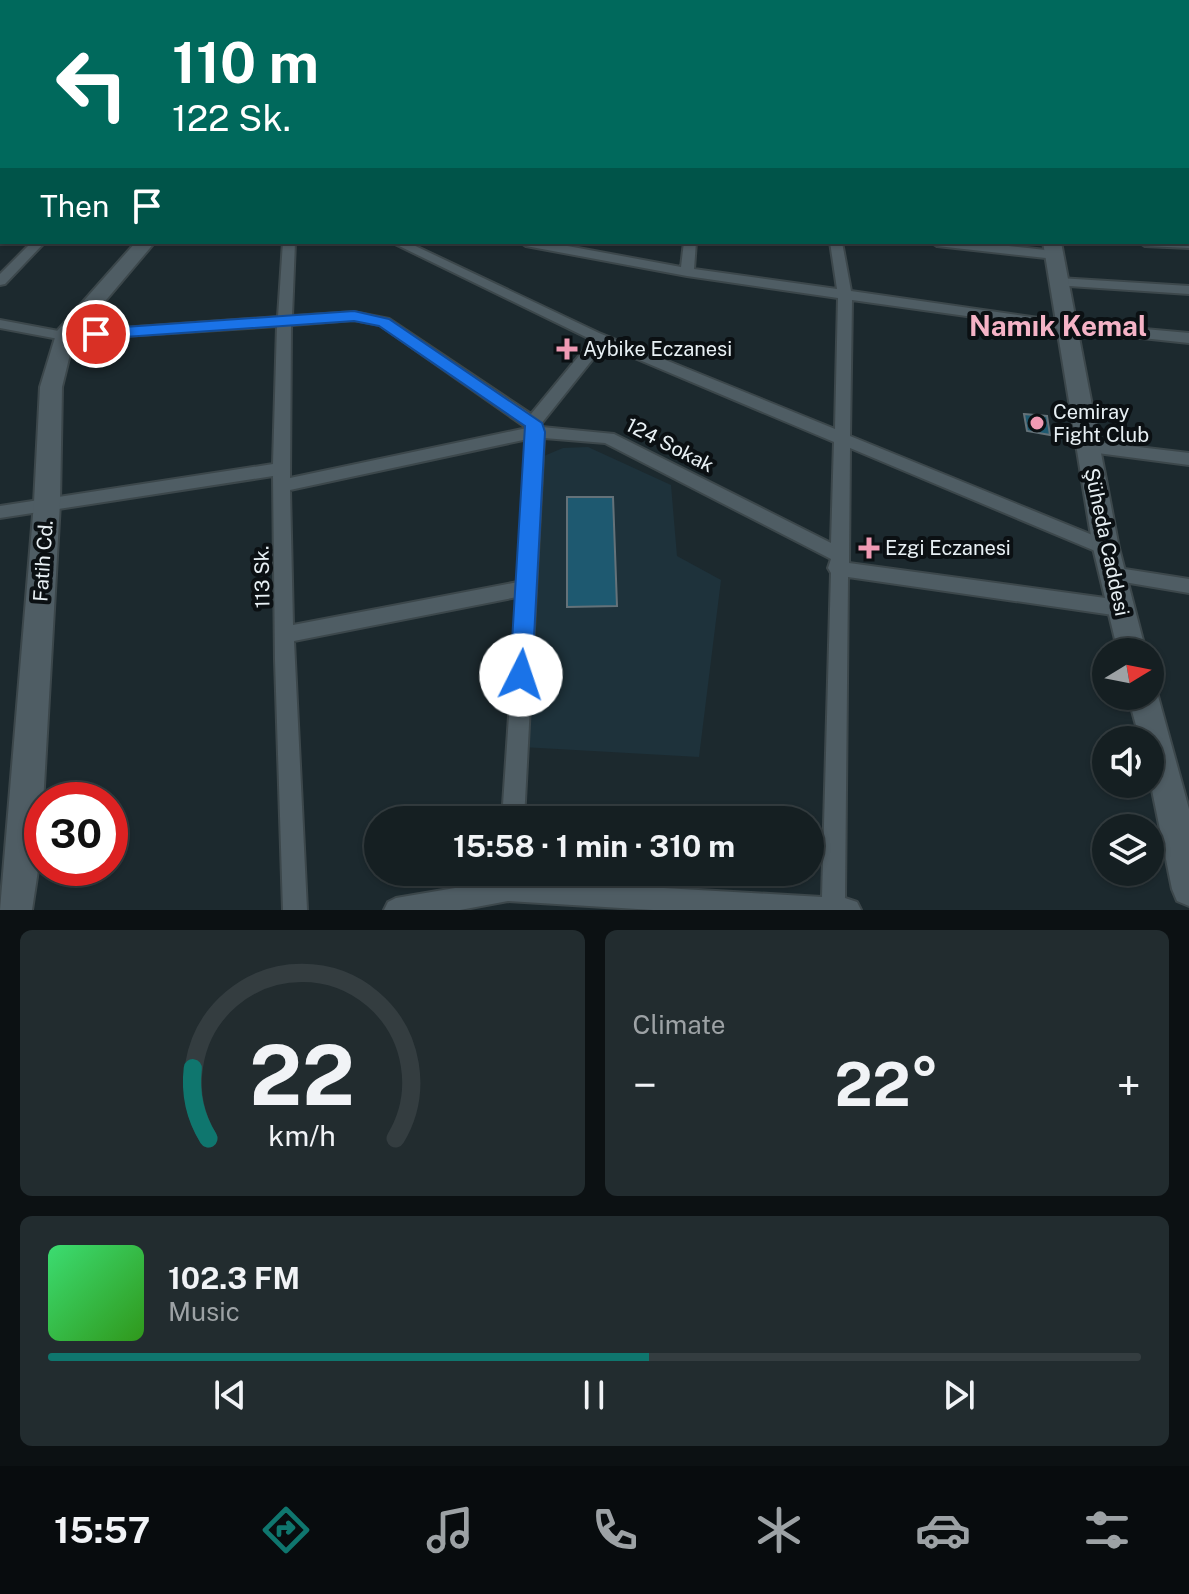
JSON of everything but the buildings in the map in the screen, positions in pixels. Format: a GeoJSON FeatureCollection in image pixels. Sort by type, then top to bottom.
{"type":"FeatureCollection","features":[{"type":"Feature","properties":{"kind":"street"},"geometry":{"type":"LineString","coordinates":[[0,281],[37,244]]}},
{"type":"Feature","properties":{"kind":"street","name":"Fatih Cd."},"geometry":{"type":"LineString","coordinates":[[15,910],[23,857],[47,503],[51,387],[64,336],[144,244]]}},
{"type":"Feature","properties":{"kind":"street","name":"113 Sk."},"geometry":{"type":"LineString","coordinates":[[289,244],[283,320],[281,477],[295,910]]}},
{"type":"Feature","properties":{"kind":"street"},"geometry":{"type":"LineString","coordinates":[[401,244],[601,339],[1106,548]]}},
{"type":"Feature","properties":{"kind":"street"},"geometry":{"type":"LineString","coordinates":[[550,244],[687,272],[1067,326],[1189,338]]}},
{"type":"Feature","properties":{"kind":"street"},"geometry":{"type":"LineString","coordinates":[[687,272],[690,244]]}},
{"type":"Feature","properties":{"kind":"street"},"geometry":{"type":"LineString","coordinates":[[568,886],[838,909],[838,561],[845,295],[836,244]]}},
{"type":"Feature","properties":{"kind":"street"},"geometry":{"type":"LineString","coordinates":[[976,244],[1054,248]]}},
{"type":"Feature","properties":{"kind":"street","name":"Şüheda Caddesi"},"geometry":{"type":"LineString","coordinates":[[1054,248],[1106,548],[1128,638]]}},
{"type":"Feature","properties":{"kind":"street"},"geometry":{"type":"LineString","coordinates":[[1059,282],[1189,290]]}},
{"type":"Feature","properties":{"kind":"street"},"geometry":{"type":"LineString","coordinates":[[0,324],[64,336],[354,316],[384,322],[534,427]]}},
{"type":"Feature","properties":{"kind":"street"},"geometry":{"type":"LineString","coordinates":[[514,806],[534,427],[601,339]]}},
{"type":"Feature","properties":{"kind":"street","name":"124 Sokak"},"geometry":{"type":"LineString","coordinates":[[0,512],[47,503],[281,477],[534,427],[608,438],[838,561],[1120,608]]}},
{"type":"Feature","properties":{"kind":"street"},"geometry":{"type":"LineString","coordinates":[[1088,447],[1189,459]]}},
{"type":"Feature","properties":{"kind":"street"},"geometry":{"type":"LineString","coordinates":[[1112,574],[1189,586]]}},
{"type":"Feature","properties":{"kind":"street"},"geometry":{"type":"LineString","coordinates":[[285,635],[527,588]]}},
{"type":"Feature","properties":{"kind":"street"},"geometry":{"type":"LineString","coordinates":[[1148,710],[1179,795],[1189,889]]}},
{"type":"Feature","properties":{"kind":"street"},"geometry":{"type":"LineString","coordinates":[[396,910],[490,886]]}},
{"type":"Feature","properties":{"kind":"shaded area"},"geometry":{"type":"Polygon","coordinates":[[[588,447],[671,485],[677,556],[721,580],[699,757],[522,747],[539,458],[563,448],[588,447]]]}},
{"type":"Feature","properties":{"kind":"place","name":"Aybike Eczanesi"},"geometry":{"type":"Point","coordinates":[567,349]}},
{"type":"Feature","properties":{"kind":"place","name":"Cemiray Fight Club"},"geometry":{"type":"Point","coordinates":[1037,423]}},
{"type":"Feature","properties":{"kind":"place","name":"Ezgi Eczanesi"},"geometry":{"type":"Point","coordinates":[869,548]}},
{"type":"Feature","properties":{"kind":"district","name":"Namık Kemal"},"geometry":{"type":"Point","coordinates":[1058,325]}},
{"type":"Feature","properties":{"kind":"route"},"geometry":{"type":"LineString","coordinates":[[96,334],[354,316],[384,322],[533,423],[536,432],[521,675]]}}]}
